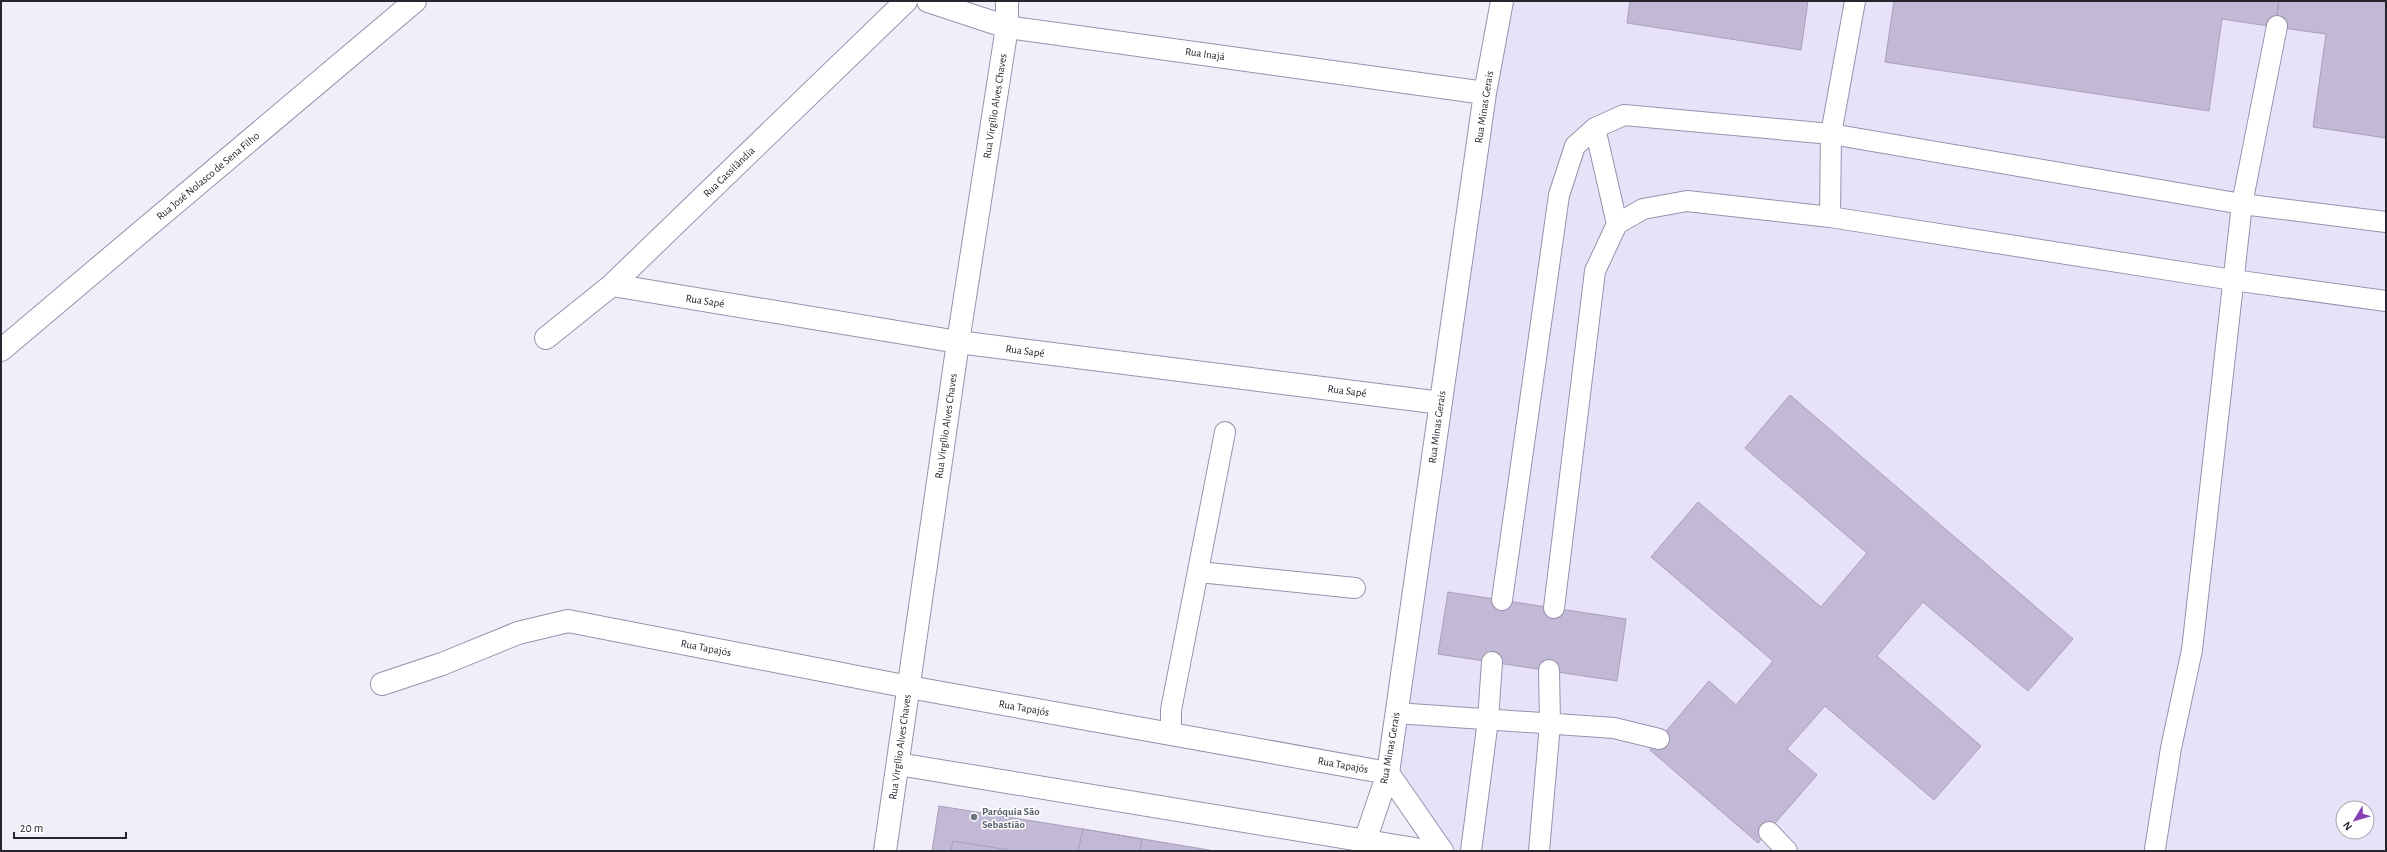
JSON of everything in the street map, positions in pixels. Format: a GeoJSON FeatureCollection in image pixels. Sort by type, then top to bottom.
{"type":"FeatureCollection","features":[{"type":"Feature","properties":{"kind":"street","name":"Rua José Nolasco de Sena Filho"},"geometry":{"type":"LineString","coordinates":[[1,350],[415,1]]}},
{"type":"Feature","properties":{"kind":"street","name":"Rua Cassilândia"},"geometry":{"type":"LineString","coordinates":[[546,338],[612,286],[906,1]]}},
{"type":"Feature","properties":{"kind":"street","name":"Rua Inajá"},"geometry":{"type":"LineString","coordinates":[[928,1],[1007,27],[1485,93]]}},
{"type":"Feature","properties":{"kind":"street","name":"Rua Virgílio Alves Chaves"},"geometry":{"type":"LineString","coordinates":[[885,851],[958,342],[1007,27],[1007,1]]}},
{"type":"Feature","properties":{"kind":"street","name":"Rua Minas Gerais"},"geometry":{"type":"LineString","coordinates":[[1364,846],[1388,773],[1485,93],[1502,1]]}},
{"type":"Feature","properties":{"kind":"street","name":"Rua Sapé"},"geometry":{"type":"LineString","coordinates":[[612,286],[958,342],[1441,403]]}},
{"type":"Feature","properties":{"kind":"street","name":"Rua Tapajós"},"geometry":{"type":"LineString","coordinates":[[382,684],[442,664],[518,633],[568,622],[909,687],[1388,773]]}},
{"type":"Feature","properties":{"kind":"street"},"geometry":{"type":"LineString","coordinates":[[898,764],[1364,846],[1427,851]]}},
{"type":"Feature","properties":{"kind":"street"},"geometry":{"type":"LineString","coordinates":[[1388,773],[1442,851]]}},
{"type":"Feature","properties":{"kind":"lane"},"geometry":{"type":"LineString","coordinates":[[1830,217],[1831,134],[1855,1]]}},
{"type":"Feature","properties":{"kind":"lane"},"geometry":{"type":"LineString","coordinates":[[2155,850],[2171,748],[2192,650],[2232,280],[2242,204],[2277,26]]}},
{"type":"Feature","properties":{"kind":"lane"},"geometry":{"type":"LineString","coordinates":[[1502,600],[1559,195],[1575,146],[1594,128],[1624,115],[1831,134],[2242,204],[2386,222]]}},
{"type":"Feature","properties":{"kind":"lane"},"geometry":{"type":"LineString","coordinates":[[1594,128],[1617,224]]}},
{"type":"Feature","properties":{"kind":"lane"},"geometry":{"type":"LineString","coordinates":[[1554,608],[1595,271],[1617,224],[1643,209],[1687,201],[1830,217],[2232,280],[2386,301]]}},
{"type":"Feature","properties":{"kind":"lane"},"geometry":{"type":"LineString","coordinates":[[1171,734],[1171,710],[1225,432]]}},
{"type":"Feature","properties":{"kind":"lane"},"geometry":{"type":"LineString","coordinates":[[1199,572],[1355,588]]}},
{"type":"Feature","properties":{"kind":"lane"},"geometry":{"type":"LineString","coordinates":[[1471,851],[1488,720],[1492,662]]}},
{"type":"Feature","properties":{"kind":"lane"},"geometry":{"type":"LineString","coordinates":[[1539,851],[1550,724],[1549,670]]}},
{"type":"Feature","properties":{"kind":"lane"},"geometry":{"type":"LineString","coordinates":[[1396,713],[1614,728],[1659,739]]}},
{"type":"Feature","properties":{"kind":"lane"},"geometry":{"type":"LineString","coordinates":[[1768,832],[1787,851]]}},
{"type":"Feature","properties":{"kind":"shaded area"},"geometry":{"type":"Polygon","coordinates":[[[1502,1],[2386,1],[2386,851],[1442,851],[1388,773],[1502,1]]]}},
{"type":"Feature","properties":{"kind":"building"},"geometry":{"type":"Polygon","coordinates":[[[1630,1],[1808,1],[1801,50],[1627,23],[1630,1]]]}},
{"type":"Feature","properties":{"kind":"building"},"geometry":{"type":"Polygon","coordinates":[[[1894,1],[2279,1],[2275,27],[2222,19],[2209,111],[1885,62],[1894,1]]]}},
{"type":"Feature","properties":{"kind":"building"},"geometry":{"type":"Polygon","coordinates":[[[2279,1],[2386,1],[2386,138],[2313,127],[2326,34],[2275,27],[2279,1]]]}},
{"type":"Feature","properties":{"kind":"building"},"geometry":{"type":"Polygon","coordinates":[[[1790,395],[2073,639],[2028,691],[1923,602],[1877,656],[1981,746],[1934,800],[1825,706],[1787,749],[1817,775],[1758,843],[1650,750],[1709,681],[1736,705],[1773,661],[1651,557],[1698,502],[1821,607],[1867,553],[1745,448],[1790,395]]]}},
{"type":"Feature","properties":{"kind":"building"},"geometry":{"type":"Polygon","coordinates":[[[1448,592],[1626,619],[1617,681],[1438,654],[1448,592]]]}},
{"type":"Feature","properties":{"kind":"building","name":"Paróquia São Sebastião"},"geometry":{"type":"Polygon","coordinates":[[[939,806],[1083,829],[1215,851],[932,851],[939,806]]]}},
{"type":"Feature","properties":{"kind":"building"},"geometry":{"type":"Polygon","coordinates":[[[1083,829],[1142,839],[1140,851],[1078,851],[1083,829]]]}},
{"type":"Feature","properties":{"kind":"building"},"geometry":{"type":"Polygon","coordinates":[[[953,841],[1015,851],[951,851],[953,841]]]}},
{"type":"Feature","properties":{"kind":"place","name":"Paróquia São Sebastião"},"geometry":{"type":"Point","coordinates":[974,817]}}]}
